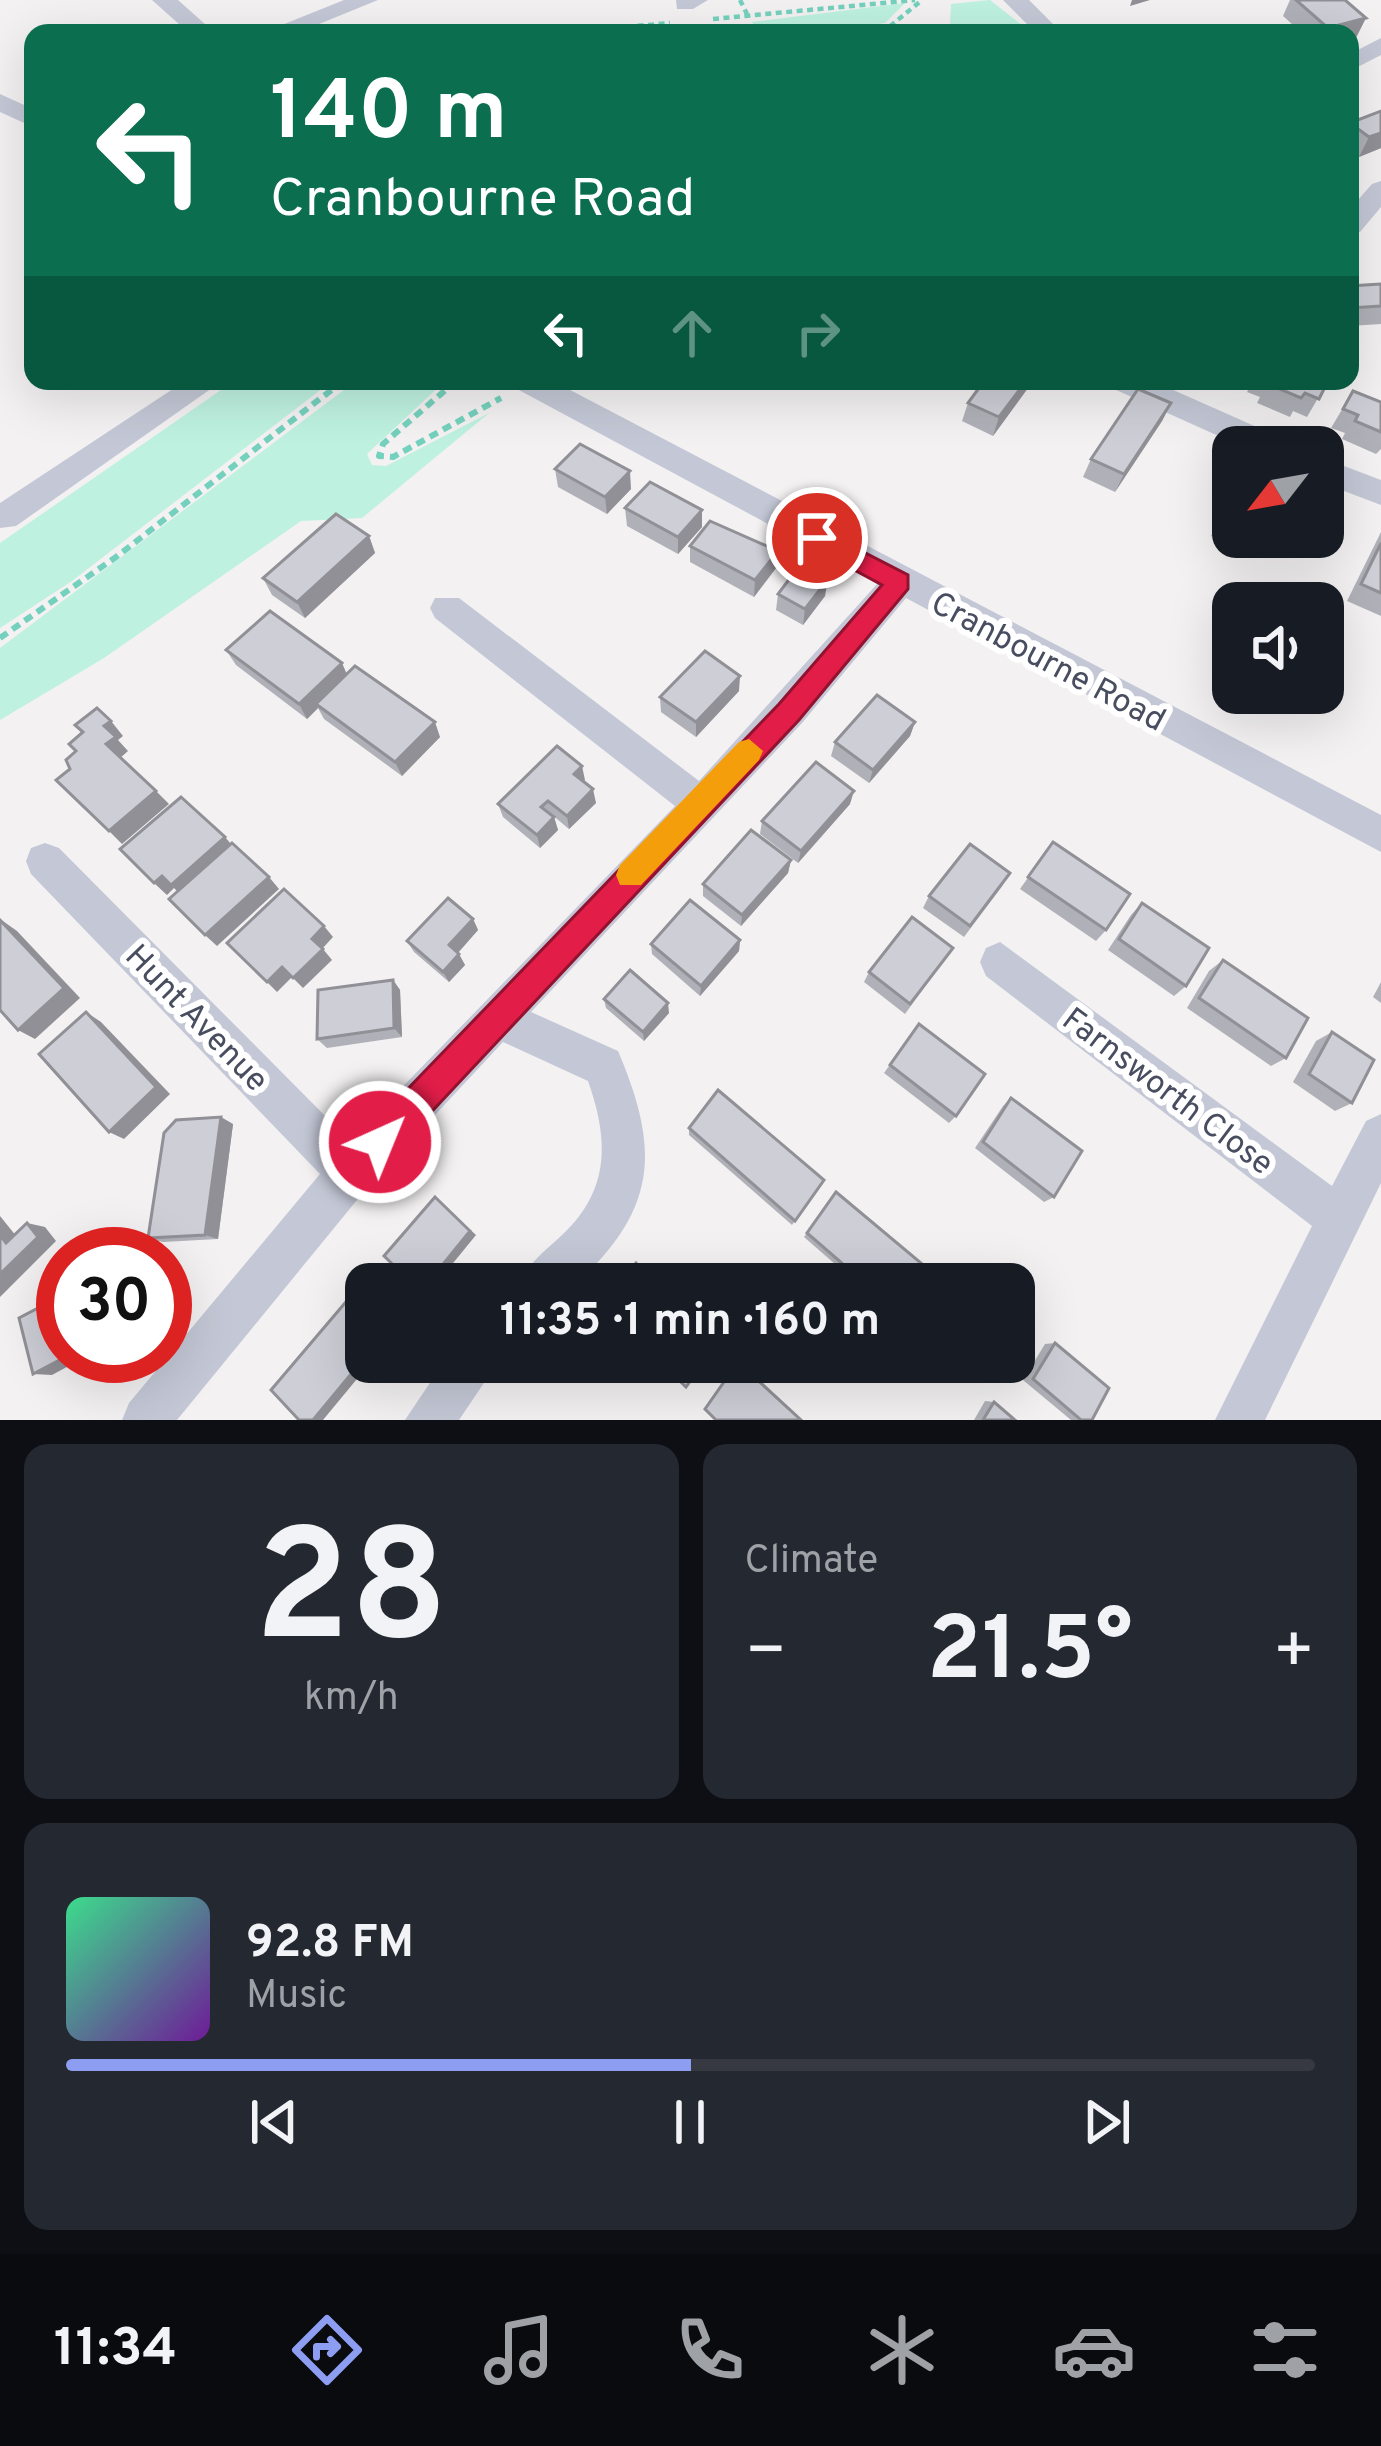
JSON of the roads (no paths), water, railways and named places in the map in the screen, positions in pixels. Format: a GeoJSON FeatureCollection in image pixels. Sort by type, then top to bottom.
{"type":"FeatureCollection","features":[{"type":"Feature","properties":{"kind":"street"},"geometry":{"type":"LineString","coordinates":[[162,0],[192,24]]}},
{"type":"Feature","properties":{"kind":"street"},"geometry":{"type":"LineString","coordinates":[[329,24],[366,0]]}},
{"type":"Feature","properties":{"kind":"street"},"geometry":{"type":"LineString","coordinates":[[1015,0],[1040,24]]}},
{"type":"Feature","properties":{"kind":"street"},"geometry":{"type":"LineString","coordinates":[[1359,217],[1381,190]]}},
{"type":"Feature","properties":{"kind":"street"},"geometry":{"type":"LineString","coordinates":[[4,518],[194,390]]}},
{"type":"Feature","properties":{"kind":"street","name":"Cranbourne Road"},"geometry":{"type":"LineString","coordinates":[[546,390],[899,582],[1381,834]]}},
{"type":"Feature","properties":{"kind":"street"},"geometry":{"type":"LineString","coordinates":[[1145,390],[1226,426]]}},
{"type":"Feature","properties":{"kind":"street"},"geometry":{"type":"LineString","coordinates":[[1344,478],[1381,493]]}},
{"type":"Feature","properties":{"kind":"street"},"geometry":{"type":"LineString","coordinates":[[146,1420],[350,1173],[698,802],[789,712],[899,582]]}},
{"type":"Feature","properties":{"kind":"street"},"geometry":{"type":"LineString","coordinates":[[447,608],[698,802]]}},
{"type":"Feature","properties":{"kind":"street","name":"Hunt Avenue"},"geometry":{"type":"LineString","coordinates":[[45,861],[350,1173]]}},
{"type":"Feature","properties":{"kind":"street","name":"Farnsworth Close"},"geometry":{"type":"LineString","coordinates":[[1000,962],[1339,1219]]}},
{"type":"Feature","properties":{"kind":"street"},"geometry":{"type":"LineString","coordinates":[[498,1019],[603,1066],[622,1111],[624,1168],[609,1216],[563,1263]]}},
{"type":"Feature","properties":{"kind":"street"},"geometry":{"type":"LineString","coordinates":[[1239,1420],[1381,1136]]}},
{"type":"Feature","properties":{"kind":"street"},"geometry":{"type":"LineString","coordinates":[[429,1420],[458,1383]]}}]}
